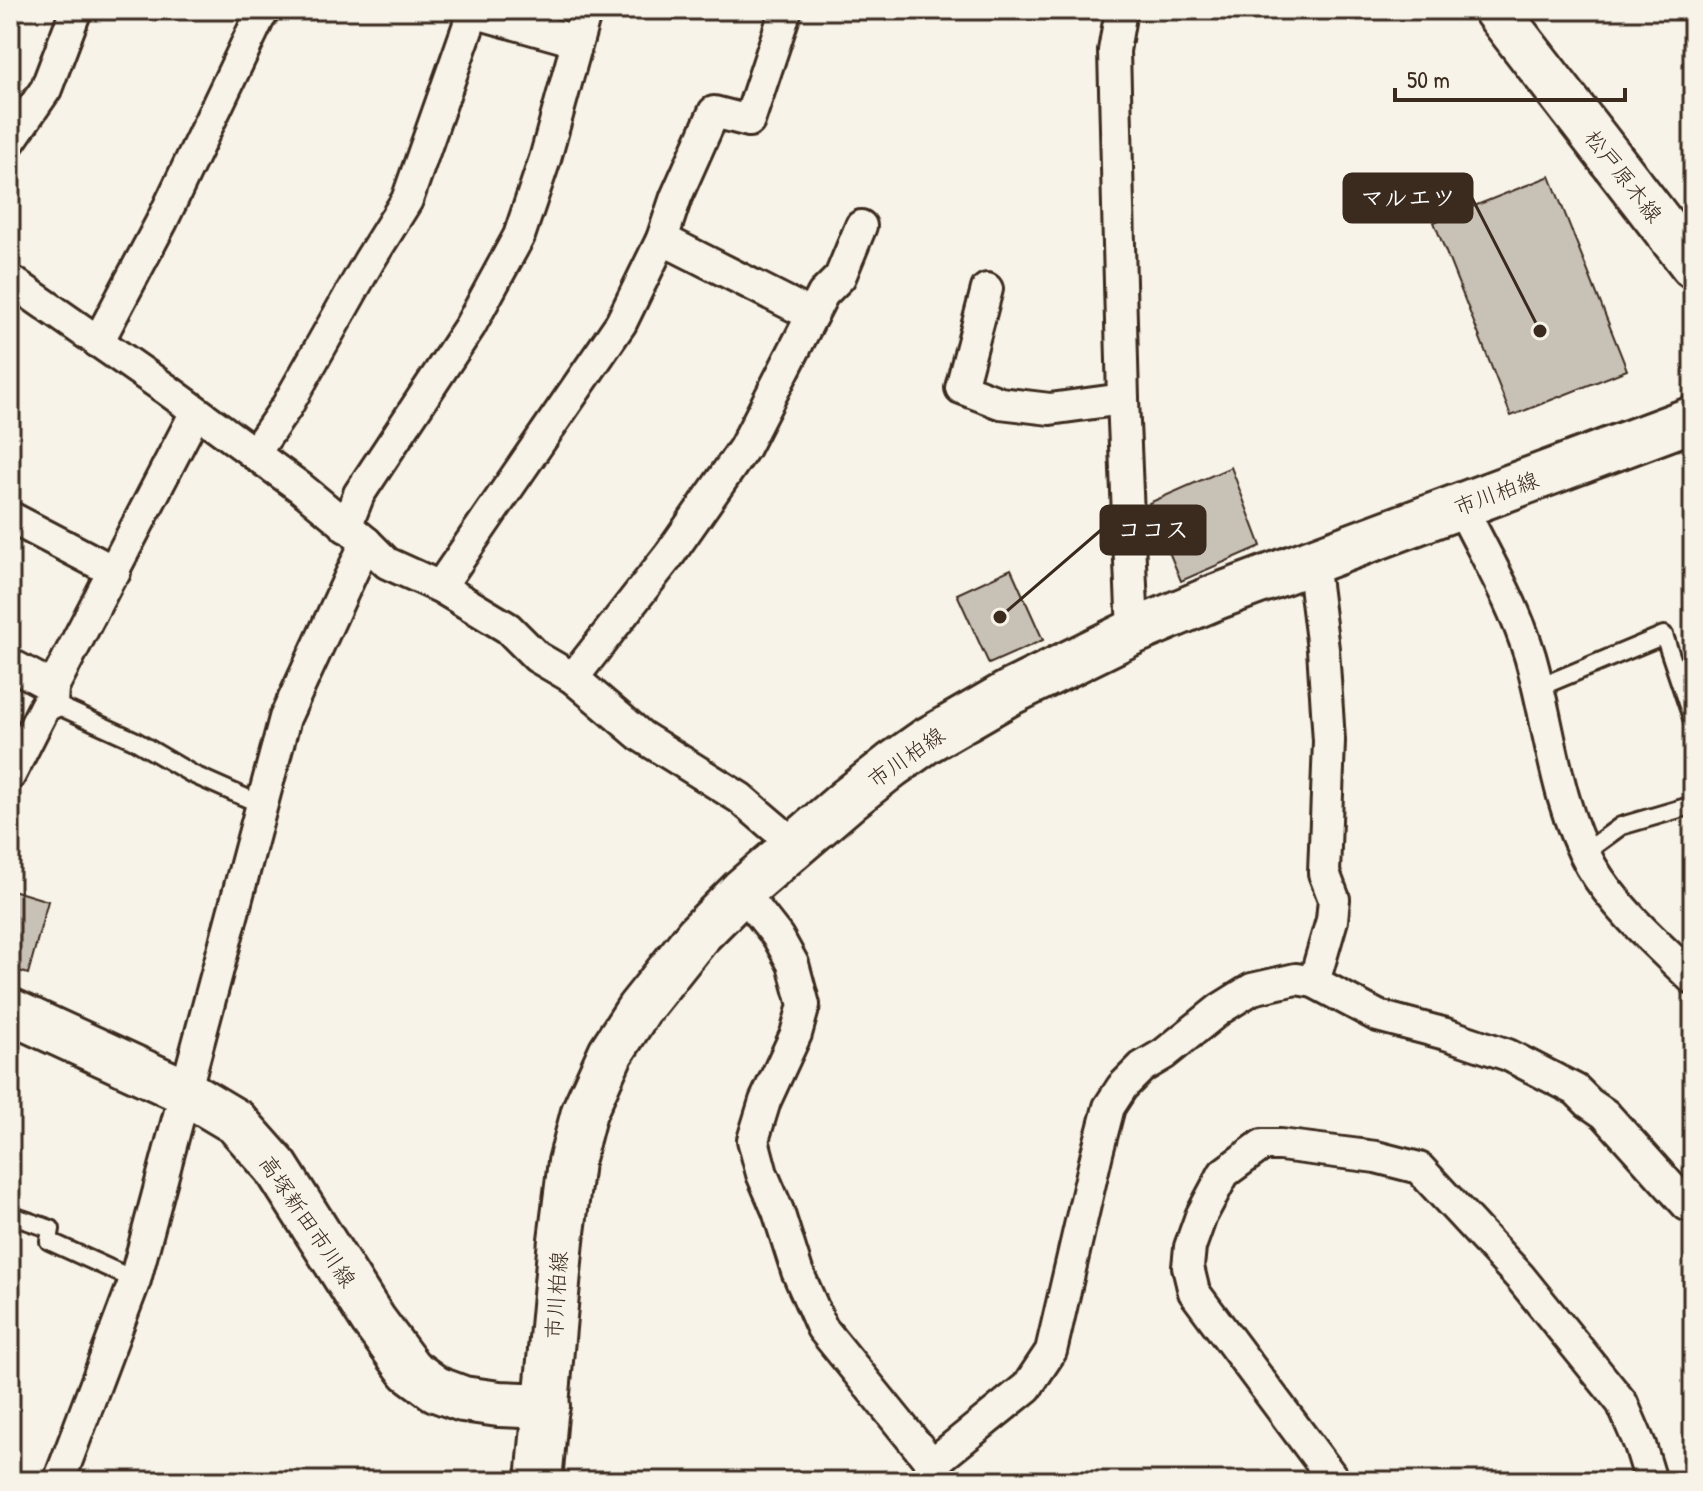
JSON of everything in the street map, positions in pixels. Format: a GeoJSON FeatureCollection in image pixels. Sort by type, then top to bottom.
{"type":"FeatureCollection","features":[{"type":"Feature","properties":{"kind":"main road","name":"松戸原木線"},"geometry":{"type":"LineString","coordinates":[[1496,10],[1693,265]]}},
{"type":"Feature","properties":{"kind":"main road","name":"市川柏線"},"geometry":{"type":"LineString","coordinates":[[539,1481],[561,1240],[571,1162],[584,1112],[611,1052],[639,1009],[698,935],[742,891],[859,790],[926,741],[1009,693],[1133,632],[1216,597],[1693,419]]}},
{"type":"Feature","properties":{"kind":"main road","name":"高塚新田市川線"},"geometry":{"type":"LineString","coordinates":[[10,1011],[184,1091],[236,1122],[276,1167],[393,1350],[410,1370],[436,1389],[463,1399],[547,1406]]}},
{"type":"Feature","properties":{"kind":"street"},"geometry":{"type":"LineString","coordinates":[[10,141],[46,89],[76,10]]}},
{"type":"Feature","properties":{"kind":"street"},"geometry":{"type":"LineString","coordinates":[[59,1481],[135,1280],[285,718],[356,534],[359,494],[470,326],[519,236],[545,159],[586,10]]}},
{"type":"Feature","properties":{"kind":"street"},"geometry":{"type":"LineString","coordinates":[[440,587],[621,323],[662,239],[676,197],[714,112],[749,121],[786,10]]}},
{"type":"Feature","properties":{"kind":"street"},"geometry":{"type":"LineString","coordinates":[[1121,10],[1114,51],[1133,632]]}},
{"type":"Feature","properties":{"kind":"street"},"geometry":{"type":"LineString","coordinates":[[254,454],[287,406],[407,200],[474,11],[576,41]]}},
{"type":"Feature","properties":{"kind":"street"},"geometry":{"type":"LineString","coordinates":[[98,342],[162,221],[253,12]]}},
{"type":"Feature","properties":{"kind":"street"},"geometry":{"type":"LineString","coordinates":[[573,678],[670,554],[744,448],[823,294],[840,277],[861,226]]}},
{"type":"Feature","properties":{"kind":"street"},"geometry":{"type":"LineString","coordinates":[[662,239],[812,315]]}},
{"type":"Feature","properties":{"kind":"street"},"geometry":{"type":"LineString","coordinates":[[10,280],[301,488],[387,563],[440,587],[508,628],[537,657],[573,678],[641,736],[740,798],[795,845]]}},
{"type":"Feature","properties":{"kind":"street"},"geometry":{"type":"LineString","coordinates":[[987,289],[961,388],[1000,403],[1050,409],[1123,399]]}},
{"type":"Feature","properties":{"kind":"street"},"geometry":{"type":"LineString","coordinates":[[10,775],[196,412]]}},
{"type":"Feature","properties":{"kind":"street"},"geometry":{"type":"LineString","coordinates":[[1461,506],[1516,617],[1577,839],[1594,870],[1630,917],[1693,979]]}},
{"type":"Feature","properties":{"kind":"street"},"geometry":{"type":"LineString","coordinates":[[10,517],[115,572]]}},
{"type":"Feature","properties":{"kind":"street"},"geometry":{"type":"LineString","coordinates":[[1312,561],[1323,649],[1329,741],[1324,873],[1334,899],[1332,920],[1314,982]]}},
{"type":"Feature","properties":{"kind":"street"},"geometry":{"type":"LineString","coordinates":[[10,664],[52,695]]}},
{"type":"Feature","properties":{"kind":"street"},"geometry":{"type":"LineString","coordinates":[[742,891],[778,937],[793,964],[804,1005],[796,1034],[765,1101],[753,1140],[762,1174],[778,1211],[797,1271],[822,1328],[936,1473],[1027,1387],[1051,1351],[1109,1107],[1122,1087],[1142,1067],[1252,989],[1296,979],[1314,982],[1378,1016],[1508,1055],[1576,1090],[1605,1114],[1687,1205],[1693,1206]]}},
{"type":"Feature","properties":{"kind":"street"},"geometry":{"type":"LineString","coordinates":[[1335,1481],[1194,1292],[1188,1267],[1190,1247],[1201,1216],[1224,1173],[1262,1145],[1376,1157],[1419,1168],[1520,1277],[1622,1403],[1651,1481]]}},
{"type":"Feature","properties":{"kind":"lane"},"geometry":{"type":"LineString","coordinates":[[1537,688],[1664,635],[1693,721]]}},
{"type":"Feature","properties":{"kind":"lane"},"geometry":{"type":"LineString","coordinates":[[52,695],[192,774],[262,805]]}},
{"type":"Feature","properties":{"kind":"lane"},"geometry":{"type":"LineString","coordinates":[[1584,853],[1621,826],[1693,805]]}},
{"type":"Feature","properties":{"kind":"lane"},"geometry":{"type":"LineString","coordinates":[[10,1215],[51,1229],[49,1241],[135,1280]]}},
{"type":"Feature","properties":{"kind":"building"},"geometry":{"type":"Polygon","coordinates":[[[1550,176],[1627,370],[1511,416],[1434,222],[1550,176]]]}},
{"type":"Feature","properties":{"kind":"building"},"geometry":{"type":"Polygon","coordinates":[[[1231,467],[1261,546],[1181,581],[1149,503],[1231,467]]]}},
{"type":"Feature","properties":{"kind":"building"},"geometry":{"type":"Polygon","coordinates":[[[1011,569],[1043,640],[989,664],[957,594],[1011,569]]]}},
{"type":"Feature","properties":{"kind":"building"},"geometry":{"type":"Polygon","coordinates":[[[12,890],[48,901],[28,974],[10,968],[12,890]]]}},
{"type":"Feature","properties":{"kind":"place","name":"マルエツ"},"geometry":{"type":"Point","coordinates":[1540,331]}},
{"type":"Feature","properties":{"kind":"place","name":"ココス"},"geometry":{"type":"Point","coordinates":[1000,617]}}]}
